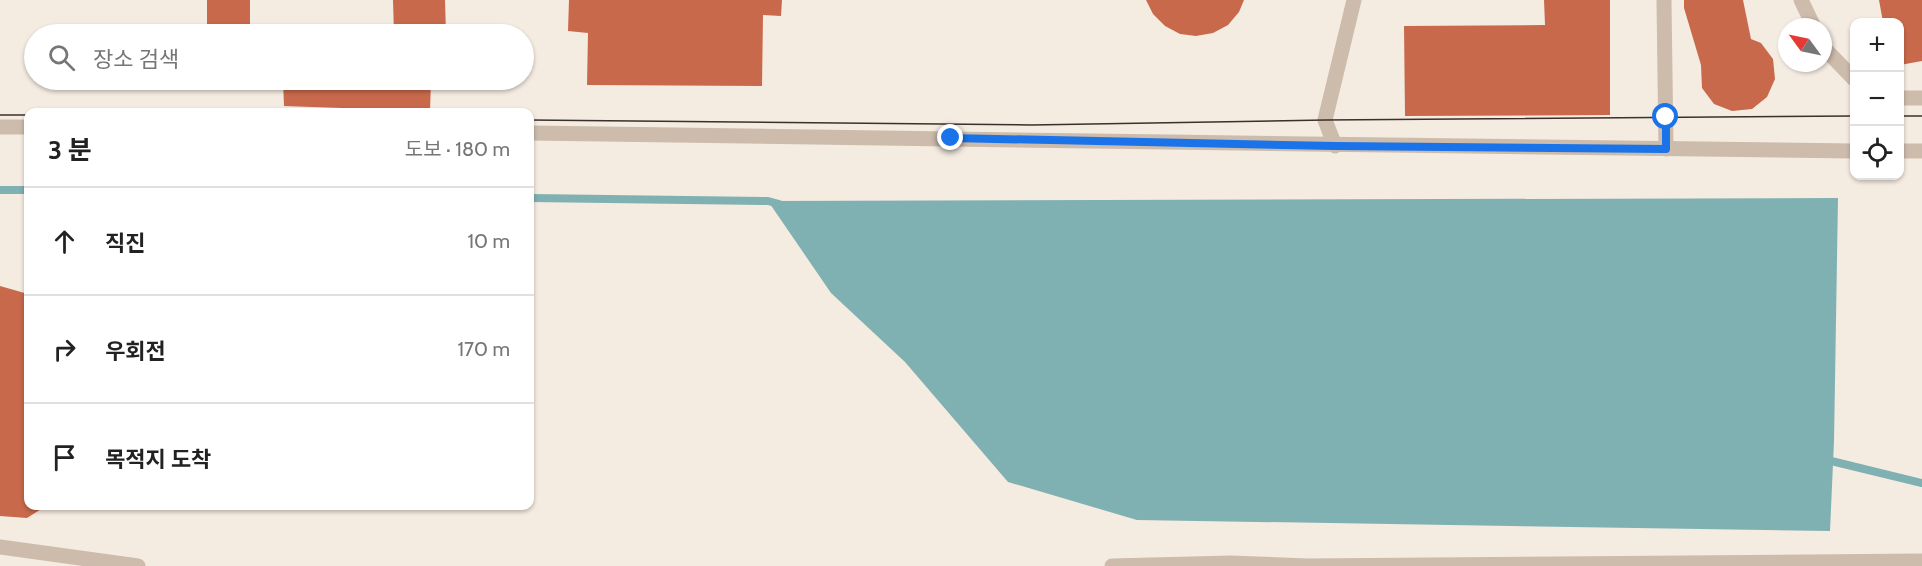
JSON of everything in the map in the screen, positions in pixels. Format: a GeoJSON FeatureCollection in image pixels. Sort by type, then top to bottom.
{"type":"FeatureCollection","features":[{"type":"Feature","properties":{"kind":"street"},"geometry":{"type":"LineString","coordinates":[[1335,146],[1325,120],[1354,0]]}},
{"type":"Feature","properties":{"kind":"street"},"geometry":{"type":"LineString","coordinates":[[1664,0],[1666,149]]}},
{"type":"Feature","properties":{"kind":"street"},"geometry":{"type":"LineString","coordinates":[[1801,0],[1810,18]]}},
{"type":"Feature","properties":{"kind":"street"},"geometry":{"type":"LineString","coordinates":[[1832,56],[1850,75]]}},
{"type":"Feature","properties":{"kind":"street"},"geometry":{"type":"LineString","coordinates":[[1904,98],[1922,98]]}},
{"type":"Feature","properties":{"kind":"street"},"geometry":{"type":"LineString","coordinates":[[0,127],[24,127]]}},
{"type":"Feature","properties":{"kind":"street"},"geometry":{"type":"LineString","coordinates":[[534,133],[1335,146],[1850,151]]}},
{"type":"Feature","properties":{"kind":"street"},"geometry":{"type":"LineString","coordinates":[[1904,151],[1922,151]]}},
{"type":"Feature","properties":{"kind":"street"},"geometry":{"type":"LineString","coordinates":[[0,547],[138,566]]}},
{"type":"Feature","properties":{"kind":"street"},"geometry":{"type":"LineString","coordinates":[[1112,566],[1231,563],[1307,566],[1922,561]]}},
{"type":"Feature","properties":{"kind":"water"},"geometry":{"type":"Polygon","coordinates":[[[1838,198],[1834,441],[1830,531],[1137,520],[1008,482],[905,362],[831,293],[768,201],[1838,198]]]}},
{"type":"Feature","properties":{"kind":"building"},"geometry":{"type":"Polygon","coordinates":[[[207,0],[250,0],[250,24],[207,24],[207,0]]]}},
{"type":"Feature","properties":{"kind":"building"},"geometry":{"type":"Polygon","coordinates":[[[393,0],[445,0],[446,24],[394,24],[393,0]]]}},
{"type":"Feature","properties":{"kind":"building"},"geometry":{"type":"Polygon","coordinates":[[[569,0],[782,0],[781,16],[763,15],[762,86],[587,85],[588,33],[568,31],[569,0]]]}},
{"type":"Feature","properties":{"kind":"building"},"geometry":{"type":"Polygon","coordinates":[[[1146,0],[1244,0],[1239,12],[1228,25],[1213,33],[1196,36],[1180,34],[1165,26],[1153,14],[1146,0]]]}},
{"type":"Feature","properties":{"kind":"building"},"geometry":{"type":"Polygon","coordinates":[[[1544,0],[1610,0],[1610,115],[1405,116],[1404,26],[1545,25],[1544,0]]]}},
{"type":"Feature","properties":{"kind":"building"},"geometry":{"type":"Polygon","coordinates":[[[1684,0],[1743,0],[1751,39],[1761,43],[1773,59],[1775,79],[1767,97],[1752,109],[1732,111],[1714,104],[1702,88],[1701,65],[1684,8],[1684,0]]]}},
{"type":"Feature","properties":{"kind":"building"},"geometry":{"type":"Polygon","coordinates":[[[1879,0],[1922,0],[1922,61],[1904,64],[1904,18],[1882,18],[1879,0]]]}},
{"type":"Feature","properties":{"kind":"building"},"geometry":{"type":"Polygon","coordinates":[[[283,90],[431,90],[430,108],[284,106],[283,90]]]}},
{"type":"Feature","properties":{"kind":"building"},"geometry":{"type":"Polygon","coordinates":[[[0,286],[24,293],[24,510],[40,510],[27,518],[0,516],[0,286]]]}},
{"type":"Feature","properties":{"kind":"waterway"},"geometry":{"type":"LineString","coordinates":[[0,190],[24,190]]}},
{"type":"Feature","properties":{"kind":"waterway"},"geometry":{"type":"LineString","coordinates":[[534,198],[768,201],[779,204]]}},
{"type":"Feature","properties":{"kind":"waterway"},"geometry":{"type":"LineString","coordinates":[[1823,459],[1922,483]]}},
{"type":"Feature","properties":{"kind":"tram line"},"geometry":{"type":"LineString","coordinates":[[0,115],[24,115]]}},
{"type":"Feature","properties":{"kind":"tram line"},"geometry":{"type":"LineString","coordinates":[[534,120],[1031,125],[1850,116]]}},
{"type":"Feature","properties":{"kind":"tram line"},"geometry":{"type":"LineString","coordinates":[[1904,116],[1922,116]]}},
{"type":"Feature","properties":{"kind":"route"},"geometry":{"type":"LineString","coordinates":[[951,138],[1335,146],[1666,149],[1666,117]]}}]}
